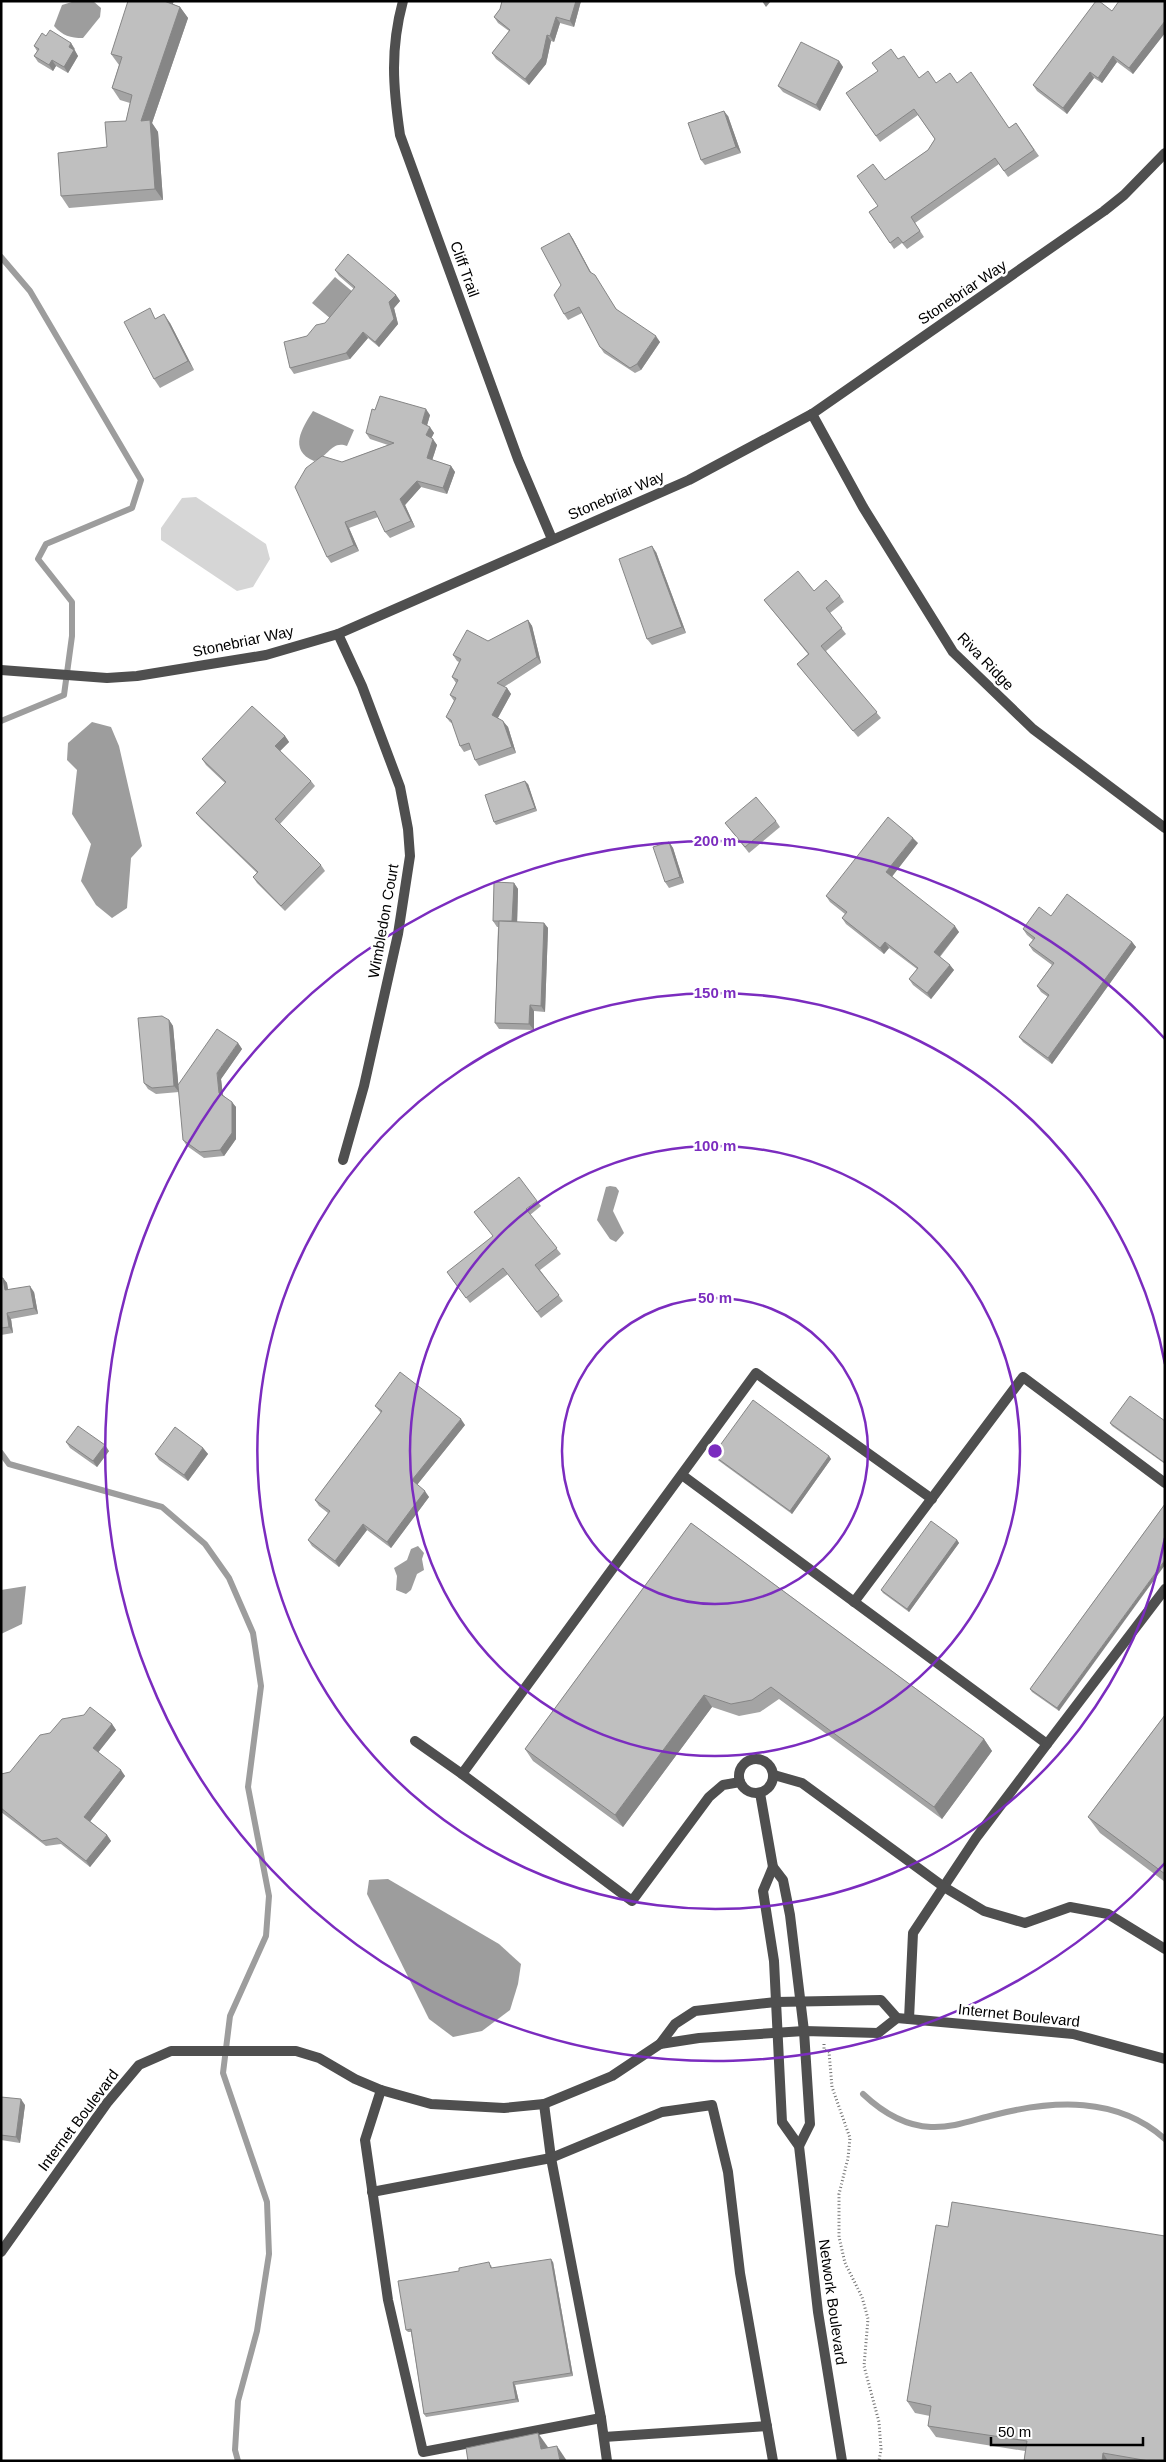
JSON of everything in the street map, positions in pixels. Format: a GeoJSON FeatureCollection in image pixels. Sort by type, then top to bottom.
{"type":"FeatureCollection","features":[{"type":"Feature","properties":{"kind":"street","name":"Cliff Trail"},"geometry":{"type":"LineString","coordinates":[[404,1],[393,52],[394,95],[400,135],[518,459],[552,539]]}},
{"type":"Feature","properties":{"kind":"street","name":"Stonebriar Way"},"geometry":{"type":"LineString","coordinates":[[1,670],[107,678],[137,676],[266,655],[338,634],[689,480],[812,414],[1104,212],[1124,195],[1165,153]]}},
{"type":"Feature","properties":{"kind":"street","name":"Riva Ridge"},"geometry":{"type":"LineString","coordinates":[[812,414],[863,506],[953,652],[1033,729],[1165,828]]}},
{"type":"Feature","properties":{"kind":"street","name":"Wimbledon Court"},"geometry":{"type":"LineString","coordinates":[[338,634],[362,686],[400,787],[408,829],[410,856],[398,934],[364,1086],[343,1160]]}},
{"type":"Feature","properties":{"kind":"street"},"geometry":{"type":"LineString","coordinates":[[462,1774],[756,1373],[932,1499]]}},
{"type":"Feature","properties":{"kind":"street"},"geometry":{"type":"LineString","coordinates":[[854,1602],[1023,1377],[1165,1483]]}},
{"type":"Feature","properties":{"kind":"street"},"geometry":{"type":"LineString","coordinates":[[682,1475],[1047,1744]]}},
{"type":"Feature","properties":{"kind":"street"},"geometry":{"type":"LineString","coordinates":[[908,2019],[913,1933],[976,1838],[1165,1588]]}},
{"type":"Feature","properties":{"kind":"street"},"geometry":{"type":"LineString","coordinates":[[415,1741],[632,1900],[709,1797],[723,1785],[740,1782]]}},
{"type":"Feature","properties":{"kind":"street"},"geometry":{"type":"LineString","coordinates":[[748,1760],[765,1761],[770,1765],[774,1775],[770,1787],[760,1793],[748,1792],[740,1782],[740,1769],[748,1760]]}},
{"type":"Feature","properties":{"kind":"street"},"geometry":{"type":"LineString","coordinates":[[774,1775],[802,1783],[944,1887],[984,1912],[1024,1922],[1070,1908],[1108,1914],[1165,1949]]}},
{"type":"Feature","properties":{"kind":"street"},"geometry":{"type":"LineString","coordinates":[[760,1793],[773,1867],[782,1880],[790,1915],[804,2031],[810,2124],[799,2146]]}},
{"type":"Feature","properties":{"kind":"street","name":"Network Boulevard"},"geometry":{"type":"LineString","coordinates":[[773,1867],[763,1891],[774,1960],[782,2122],[799,2146],[818,2312],[842,2461]]}},
{"type":"Feature","properties":{"kind":"street","name":"Internet Boulevard"},"geometry":{"type":"LineString","coordinates":[[1,2252],[107,2102],[139,2065],[171,2051],[271,2050],[296,2052],[319,2058],[381,2090],[431,2104],[504,2108],[544,2104],[612,2076],[660,2044],[675,2024],[694,2011],[776,2002],[881,2000],[897,2018],[1073,2034],[1165,2059]]}},
{"type":"Feature","properties":{"kind":"street","name":"Internet Boulevard"},"geometry":{"type":"LineString","coordinates":[[660,2044],[699,2038],[804,2031],[878,2033],[897,2018]]}},
{"type":"Feature","properties":{"kind":"street"},"geometry":{"type":"LineString","coordinates":[[381,2090],[365,2140],[388,2300],[423,2452],[601,2418]]}},
{"type":"Feature","properties":{"kind":"street"},"geometry":{"type":"LineString","coordinates":[[544,2104],[551,2158],[601,2418],[607,2461]]}},
{"type":"Feature","properties":{"kind":"street"},"geometry":{"type":"LineString","coordinates":[[372,2192],[551,2158],[662,2112],[712,2105],[728,2172],[740,2273],[773,2461]]}},
{"type":"Feature","properties":{"kind":"street"},"geometry":{"type":"LineString","coordinates":[[604,2437],[767,2426]]}},
{"type":"Feature","properties":{"kind":"path"},"geometry":{"type":"LineString","coordinates":[[824,2032],[824,2050],[829,2052],[832,2063],[832,2087],[850,2138],[848,2158],[839,2194],[839,2237],[845,2263],[862,2298],[868,2320],[864,2366],[879,2422],[881,2450],[879,2461]]}},
{"type":"Feature","properties":{"kind":"shaded area"},"geometry":{"type":"Polygon","coordinates":[[[75,1],[93,1],[101,8],[100,17],[83,38],[67,36],[54,26],[62,5],[75,1]]]}},
{"type":"Feature","properties":{"kind":"shaded area"},"geometry":{"type":"Polygon","coordinates":[[[335,277],[353,292],[331,319],[312,303],[335,277]]]}},
{"type":"Feature","properties":{"kind":"shaded area"},"geometry":{"type":"Polygon","coordinates":[[[313,411],[354,430],[347,446],[337,445],[323,457],[314,461],[301,451],[299,445],[302,431],[313,411]]]}},
{"type":"Feature","properties":{"kind":"shaded area"},"geometry":{"type":"Polygon","coordinates":[[[196,497],[266,544],[270,559],[253,587],[237,591],[161,540],[161,528],[182,498],[196,497]]]}},
{"type":"Feature","properties":{"kind":"shaded area"},"geometry":{"type":"Polygon","coordinates":[[[92,722],[111,727],[119,746],[142,846],[131,858],[127,908],[112,918],[96,905],[81,881],[91,844],[72,814],[77,770],[67,760],[68,743],[92,722]]]}},
{"type":"Feature","properties":{"kind":"shaded area"},"geometry":{"type":"Polygon","coordinates":[[[606,1187],[616,1187],[619,1191],[613,1211],[624,1233],[616,1242],[610,1239],[597,1220],[606,1187]]]}},
{"type":"Feature","properties":{"kind":"shaded area"},"geometry":{"type":"Polygon","coordinates":[[[418,1546],[424,1553],[422,1559],[424,1570],[417,1574],[411,1590],[406,1594],[396,1590],[397,1576],[394,1568],[407,1560],[411,1549],[418,1546]]]}},
{"type":"Feature","properties":{"kind":"shaded area"},"geometry":{"type":"Polygon","coordinates":[[[26,1586],[22,1624],[1,1634],[1,1590],[26,1586]]]}},
{"type":"Feature","properties":{"kind":"shaded area"},"geometry":{"type":"Polygon","coordinates":[[[388,1879],[499,1944],[521,1964],[518,1984],[510,2010],[482,2031],[453,2037],[429,2019],[367,1894],[369,1880],[388,1879]]]}},
{"type":"Feature","properties":{"kind":"building"},"geometry":{"type":"Polygon","coordinates":[[[128,1],[164,1],[180,7],[141,121],[150,120],[155,189],[61,196],[58,153],[107,147],[105,122],[126,121],[132,95],[112,88],[122,57],[111,54],[128,1]]]}},
{"type":"Feature","properties":{"kind":"building"},"geometry":{"type":"Polygon","coordinates":[[[502,1],[576,1],[570,21],[556,17],[550,36],[547,35],[542,58],[525,79],[492,53],[510,30],[494,17],[500,9],[502,1]]]}},
{"type":"Feature","properties":{"kind":"building"},"geometry":{"type":"Polygon","coordinates":[[[1096,1],[1099,1],[1112,11],[1119,1],[1165,1],[1165,21],[1129,68],[1113,56],[1098,78],[1090,72],[1063,108],[1033,85],[1096,1]]]}},
{"type":"Feature","properties":{"kind":"building"},"geometry":{"type":"Polygon","coordinates":[[[50,30],[71,43],[69,47],[74,50],[64,67],[52,60],[49,65],[34,56],[39,49],[34,46],[42,33],[46,36],[50,30]]]}},
{"type":"Feature","properties":{"kind":"building"},"geometry":{"type":"Polygon","coordinates":[[[801,42],[839,61],[816,105],[778,86],[801,42]]]}},
{"type":"Feature","properties":{"kind":"building"},"geometry":{"type":"Polygon","coordinates":[[[891,49],[898,59],[904,56],[919,78],[928,71],[936,83],[950,73],[957,83],[971,72],[1009,128],[1016,123],[1034,150],[1004,171],[995,158],[911,217],[920,231],[903,243],[898,237],[890,243],[869,212],[878,206],[857,176],[873,164],[885,180],[928,150],[935,139],[914,109],[876,136],[846,93],[878,71],[872,63],[891,49]]]}},
{"type":"Feature","properties":{"kind":"building"},"geometry":{"type":"Polygon","coordinates":[[[724,111],[736,147],[701,160],[688,123],[724,111]]]}},
{"type":"Feature","properties":{"kind":"building"},"geometry":{"type":"Polygon","coordinates":[[[569,233],[590,272],[595,275],[616,309],[656,336],[637,364],[630,368],[600,347],[579,307],[564,314],[554,295],[561,285],[541,248],[569,233]]]}},
{"type":"Feature","properties":{"kind":"building"},"geometry":{"type":"Polygon","coordinates":[[[348,254],[396,295],[389,302],[394,319],[375,342],[363,332],[346,353],[290,368],[284,342],[307,336],[316,325],[325,323],[355,287],[335,270],[348,254]]]}},
{"type":"Feature","properties":{"kind":"building"},"geometry":{"type":"Polygon","coordinates":[[[150,308],[155,319],[164,314],[188,361],[154,379],[124,322],[150,308]]]}},
{"type":"Feature","properties":{"kind":"building"},"geometry":{"type":"Polygon","coordinates":[[[380,396],[426,409],[422,423],[430,427],[426,435],[433,439],[427,458],[451,466],[443,488],[417,481],[400,499],[411,521],[385,532],[375,511],[345,522],[354,545],[327,557],[295,487],[306,468],[322,456],[342,462],[394,443],[366,433],[372,409],[375,410],[380,396]]]}},
{"type":"Feature","properties":{"kind":"building"},"geometry":{"type":"Polygon","coordinates":[[[652,546],[682,627],[647,639],[619,559],[652,546]]]}},
{"type":"Feature","properties":{"kind":"building"},"geometry":{"type":"Polygon","coordinates":[[[798,571],[814,591],[826,580],[840,596],[826,608],[842,628],[821,646],[877,712],[853,731],[797,664],[809,654],[764,600],[798,571]]]}},
{"type":"Feature","properties":{"kind":"building"},"geometry":{"type":"Polygon","coordinates":[[[528,620],[537,657],[497,683],[507,688],[492,715],[503,721],[512,747],[475,760],[469,743],[460,746],[451,720],[446,717],[456,698],[450,695],[458,680],[452,677],[461,659],[453,655],[467,630],[488,641],[528,620]]]}},
{"type":"Feature","properties":{"kind":"building"},"geometry":{"type":"Polygon","coordinates":[[[252,706],[285,736],[275,746],[311,781],[275,819],[321,865],[281,906],[253,877],[258,872],[196,813],[226,782],[202,759],[252,706]]]}},
{"type":"Feature","properties":{"kind":"building"},"geometry":{"type":"Polygon","coordinates":[[[525,781],[535,808],[494,822],[485,795],[525,781]]]}},
{"type":"Feature","properties":{"kind":"building"},"geometry":{"type":"Polygon","coordinates":[[[756,797],[776,821],[745,847],[725,823],[756,797]]]}},
{"type":"Feature","properties":{"kind":"building"},"geometry":{"type":"Polygon","coordinates":[[[888,817],[913,838],[886,872],[955,926],[934,952],[950,965],[927,993],[909,979],[918,968],[885,942],[880,948],[842,918],[847,912],[826,896],[888,817]]]}},
{"type":"Feature","properties":{"kind":"building"},"geometry":{"type":"Polygon","coordinates":[[[669,842],[680,877],[665,882],[653,847],[669,842]]]}},
{"type":"Feature","properties":{"kind":"building"},"geometry":{"type":"Polygon","coordinates":[[[494,882],[514,883],[512,921],[493,921],[494,882]]]}},
{"type":"Feature","properties":{"kind":"building"},"geometry":{"type":"Polygon","coordinates":[[[1067,894],[1132,942],[1048,1058],[1019,1037],[1049,995],[1037,986],[1054,963],[1029,945],[1035,938],[1023,929],[1039,907],[1051,916],[1067,894]]]}},
{"type":"Feature","properties":{"kind":"building"},"geometry":{"type":"Polygon","coordinates":[[[499,921],[544,923],[541,1006],[530,1005],[529,1024],[495,1023],[499,921]]]}},
{"type":"Feature","properties":{"kind":"building"},"geometry":{"type":"Polygon","coordinates":[[[162,1016],[169,1020],[174,1086],[152,1088],[144,1083],[138,1018],[162,1016]]]}},
{"type":"Feature","properties":{"kind":"building"},"geometry":{"type":"Polygon","coordinates":[[[217,1029],[238,1043],[217,1073],[219,1093],[232,1102],[232,1133],[220,1150],[200,1152],[183,1140],[178,1085],[217,1029]]]}},
{"type":"Feature","properties":{"kind":"building"},"geometry":{"type":"Polygon","coordinates":[[[519,1177],[537,1201],[526,1209],[557,1248],[535,1265],[559,1295],[537,1312],[503,1268],[466,1298],[447,1272],[493,1236],[474,1212],[519,1177]]]}},
{"type":"Feature","properties":{"kind":"building"},"geometry":{"type":"Polygon","coordinates":[[[1,1278],[3,1278],[5,1290],[30,1286],[34,1308],[7,1313],[9,1327],[1,1328],[1,1278]]]}},
{"type":"Feature","properties":{"kind":"building"},"geometry":{"type":"Polygon","coordinates":[[[400,1372],[461,1419],[412,1480],[425,1491],[387,1542],[363,1524],[335,1561],[308,1540],[330,1511],[315,1500],[382,1411],[375,1406],[400,1372]]]}},
{"type":"Feature","properties":{"kind":"building"},"geometry":{"type":"Polygon","coordinates":[[[1130,1396],[1165,1421],[1165,1463],[1110,1423],[1130,1396]]]}},
{"type":"Feature","properties":{"kind":"building"},"geometry":{"type":"Polygon","coordinates":[[[753,1400],[829,1456],[790,1511],[713,1455],[753,1400]]]}},
{"type":"Feature","properties":{"kind":"building"},"geometry":{"type":"Polygon","coordinates":[[[78,1426],[105,1445],[93,1461],[66,1442],[78,1426]]]}},
{"type":"Feature","properties":{"kind":"building"},"geometry":{"type":"Polygon","coordinates":[[[175,1427],[203,1448],[184,1475],[155,1454],[175,1427]]]}},
{"type":"Feature","properties":{"kind":"building"},"geometry":{"type":"Polygon","coordinates":[[[1165,1504],[1165,1560],[1057,1708],[1030,1689],[1165,1504]]]}},
{"type":"Feature","properties":{"kind":"building"},"geometry":{"type":"Polygon","coordinates":[[[931,1521],[957,1540],[907,1609],[881,1590],[931,1521]]]}},
{"type":"Feature","properties":{"kind":"building"},"geometry":{"type":"Polygon","coordinates":[[[691,1523],[984,1739],[934,1807],[771,1687],[752,1700],[731,1704],[704,1695],[615,1815],[525,1749],[691,1523]]]}},
{"type":"Feature","properties":{"kind":"building"},"geometry":{"type":"Polygon","coordinates":[[[90,1707],[112,1724],[93,1748],[121,1770],[84,1817],[107,1835],[86,1861],[57,1838],[42,1841],[1,1808],[1,1774],[10,1772],[40,1735],[50,1733],[62,1719],[84,1715],[90,1707]]]}},
{"type":"Feature","properties":{"kind":"building"},"geometry":{"type":"Polygon","coordinates":[[[1165,1715],[1165,1874],[1088,1817],[1165,1715]]]}},
{"type":"Feature","properties":{"kind":"building"},"geometry":{"type":"Polygon","coordinates":[[[1,2097],[21,2099],[16,2137],[1,2135],[1,2097]]]}},
{"type":"Feature","properties":{"kind":"building"},"geometry":{"type":"Polygon","coordinates":[[[952,2202],[1165,2236],[1165,2461],[1149,2461],[1103,2453],[1102,2461],[1024,2461],[1027,2441],[928,2426],[931,2406],[907,2401],[936,2225],[948,2227],[952,2202]]]}},
{"type":"Feature","properties":{"kind":"building"},"geometry":{"type":"Polygon","coordinates":[[[551,2259],[571,2373],[513,2382],[516,2399],[424,2414],[411,2329],[406,2330],[398,2281],[459,2271],[459,2268],[489,2262],[491,2268],[551,2259]]]}},
{"type":"Feature","properties":{"kind":"building"},"geometry":{"type":"Polygon","coordinates":[[[538,2433],[541,2449],[557,2446],[560,2461],[468,2461],[466,2448],[538,2433]]]}},
{"type":"Feature","properties":{"kind":"waterway"},"geometry":{"type":"LineString","coordinates":[[1,257],[30,291],[141,480],[132,508],[46,544],[38,559],[72,602],[72,636],[64,695],[1,721]]}},
{"type":"Feature","properties":{"kind":"waterway"},"geometry":{"type":"LineString","coordinates":[[1,1453],[9,1464],[162,1507],[205,1544],[229,1578],[253,1633],[261,1686],[248,1787],[269,1896],[266,1936],[230,2016],[223,2073],[267,2202],[269,2254],[257,2331],[238,2401],[235,2450],[238,2461]]}},
{"type":"Feature","properties":{"kind":"waterway"},"geometry":{"type":"LineString","coordinates":[[863,2094],[878,2106],[903,2121],[921,2126],[939,2127],[955,2125],[1039,2106],[1084,2105],[1126,2115],[1146,2125],[1165,2139]]}}]}
